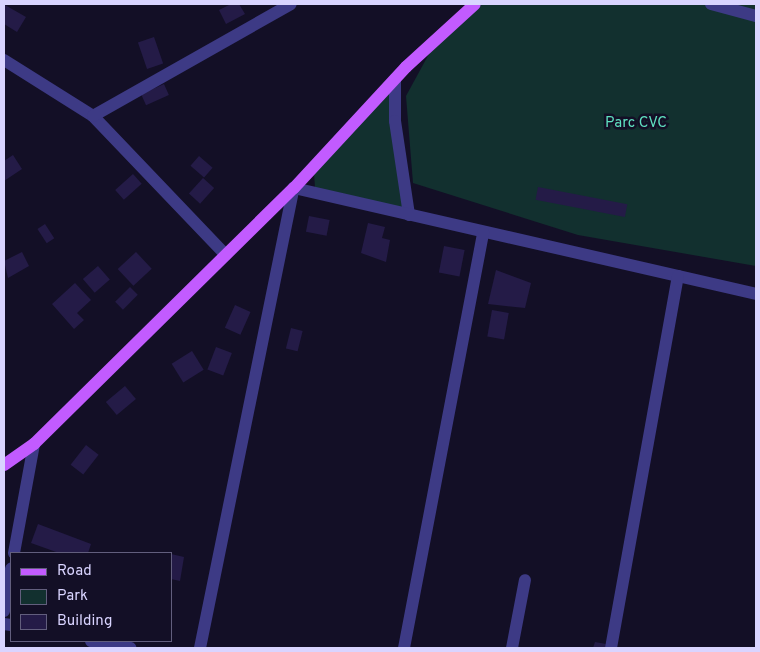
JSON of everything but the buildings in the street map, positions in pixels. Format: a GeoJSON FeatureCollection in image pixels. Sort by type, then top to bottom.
{"type":"FeatureCollection","features":[{"type":"Feature","properties":{"kind":"main road"},"geometry":{"type":"LineString","coordinates":[[4,465],[34,444],[294,188],[395,79],[475,4]]}},
{"type":"Feature","properties":{"kind":"street"},"geometry":{"type":"LineString","coordinates":[[93,116],[290,4]]}},
{"type":"Feature","properties":{"kind":"street"},"geometry":{"type":"LineString","coordinates":[[711,4],[756,16]]}},
{"type":"Feature","properties":{"kind":"street"},"geometry":{"type":"LineString","coordinates":[[4,60],[93,116],[226,254]]}},
{"type":"Feature","properties":{"kind":"street"},"geometry":{"type":"LineString","coordinates":[[395,79],[395,121],[409,215]]}},
{"type":"Feature","properties":{"kind":"street"},"geometry":{"type":"LineString","coordinates":[[200,648],[294,188],[756,294]]}},
{"type":"Feature","properties":{"kind":"street"},"geometry":{"type":"LineString","coordinates":[[404,648],[483,232]]}},
{"type":"Feature","properties":{"kind":"street"},"geometry":{"type":"LineString","coordinates":[[611,648],[678,276]]}},
{"type":"Feature","properties":{"kind":"street"},"geometry":{"type":"LineString","coordinates":[[14,552],[34,444]]}},
{"type":"Feature","properties":{"kind":"street"},"geometry":{"type":"LineString","coordinates":[[4,611],[10,575]]}},
{"type":"Feature","properties":{"kind":"street"},"geometry":{"type":"LineString","coordinates":[[512,648],[525,580]]}},
{"type":"Feature","properties":{"kind":"street"},"geometry":{"type":"LineString","coordinates":[[97,642],[130,648]]}},
{"type":"Feature","properties":{"kind":"green space","name":"Parc CVC"},"geometry":{"type":"Polygon","coordinates":[[[481,4],[756,4],[756,266],[578,235],[413,183],[406,96],[430,52],[481,4]]]}},
{"type":"Feature","properties":{"kind":"green space"},"geometry":{"type":"Polygon","coordinates":[[[390,91],[403,209],[315,188],[314,173],[390,91]]]}}]}
